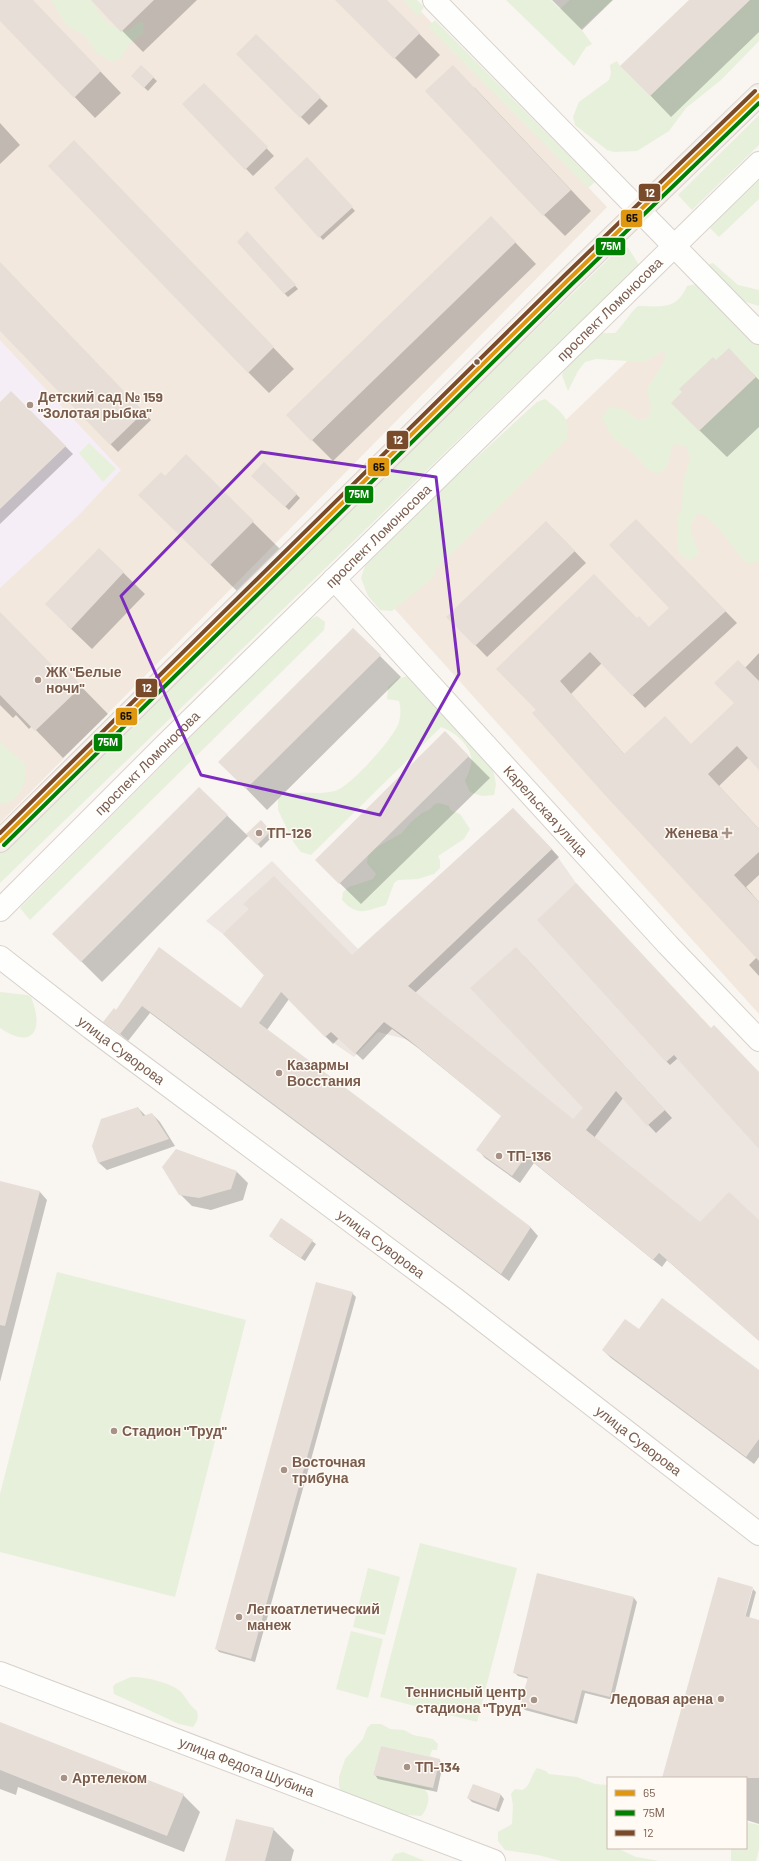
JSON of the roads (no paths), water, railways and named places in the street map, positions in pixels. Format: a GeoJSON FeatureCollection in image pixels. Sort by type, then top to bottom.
{"type":"FeatureCollection","features":[{"type":"Feature","properties":{"kind":"main road"},"geometry":{"type":"LineString","coordinates":[[0,841],[568,280],[640,212],[759,95]]}},
{"type":"Feature","properties":{"kind":"street"},"geometry":{"type":"LineString","coordinates":[[434,0],[759,333]]}},
{"type":"Feature","properties":{"kind":"street","name":"проспект Ломоносова"},"geometry":{"type":"LineString","coordinates":[[0,910],[759,163]]}},
{"type":"Feature","properties":{"kind":"street","name":"Карельская улица"},"geometry":{"type":"LineString","coordinates":[[334,580],[668,945],[759,1040]]}},
{"type":"Feature","properties":{"kind":"street","name":"улица Суворова"},"geometry":{"type":"LineString","coordinates":[[0,957],[90,1028],[454,1298],[759,1534]]}},
{"type":"Feature","properties":{"kind":"street","name":"улица Федота Шубина"},"geometry":{"type":"LineString","coordinates":[[0,1674],[494,1861]]}},
{"type":"Feature","properties":{"kind":"place","name":"Детский сад № 159 \"Золотая рыбка\""},"geometry":{"type":"Point","coordinates":[30,405]}},
{"type":"Feature","properties":{"kind":"place","name":"ЖК \"Белые ночи\""},"geometry":{"type":"Point","coordinates":[38,680]}},
{"type":"Feature","properties":{"kind":"place","name":"ТП-126"},"geometry":{"type":"Point","coordinates":[259,833]}},
{"type":"Feature","properties":{"kind":"place","name":"Женева"},"geometry":{"type":"Point","coordinates":[727,833]}},
{"type":"Feature","properties":{"kind":"place","name":"Казармы Восстания"},"geometry":{"type":"Point","coordinates":[279,1073]}},
{"type":"Feature","properties":{"kind":"place","name":"ТП-136"},"geometry":{"type":"Point","coordinates":[499,1156]}},
{"type":"Feature","properties":{"kind":"place","name":"Стадион \"Труд\""},"geometry":{"type":"Point","coordinates":[114,1431]}},
{"type":"Feature","properties":{"kind":"place","name":"Восточная трибуна"},"geometry":{"type":"Point","coordinates":[284,1470]}},
{"type":"Feature","properties":{"kind":"place","name":"Легкоатлетический манеж"},"geometry":{"type":"Point","coordinates":[239,1617]}},
{"type":"Feature","properties":{"kind":"place","name":"Ледовая арена"},"geometry":{"type":"Point","coordinates":[721,1699]}},
{"type":"Feature","properties":{"kind":"place","name":"Теннисный центр стадиона \"Труд\""},"geometry":{"type":"Point","coordinates":[534,1700]}},
{"type":"Feature","properties":{"kind":"place","name":"ТП-134"},"geometry":{"type":"Point","coordinates":[407,1767]}},
{"type":"Feature","properties":{"kind":"place","name":"Артелеком"},"geometry":{"type":"Point","coordinates":[64,1778]}}]}
